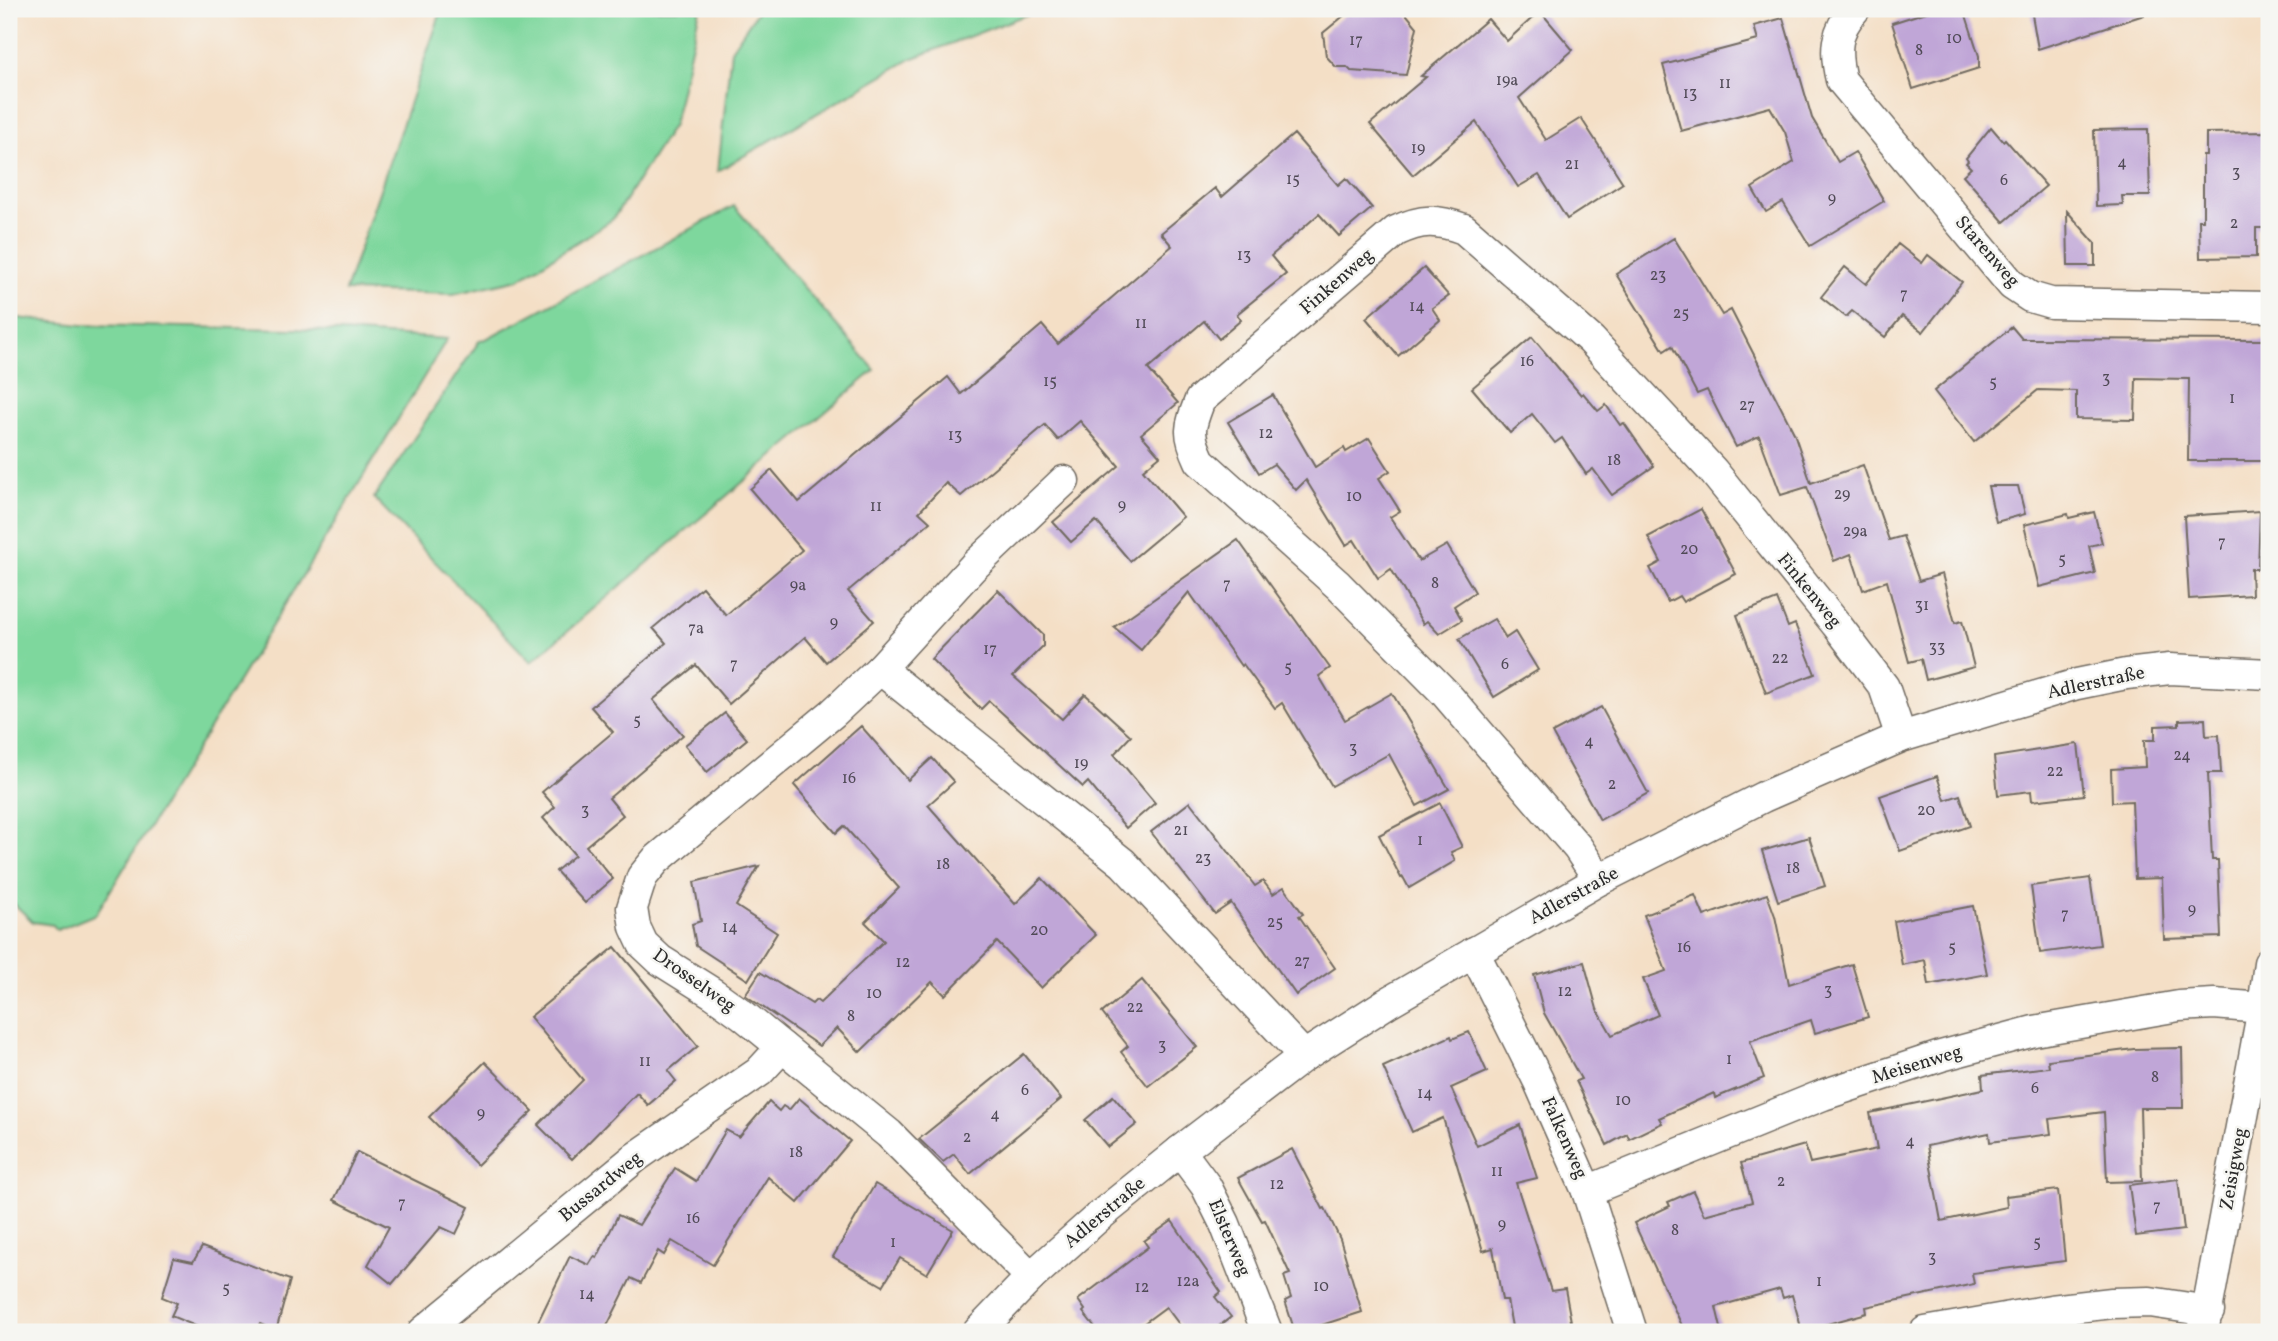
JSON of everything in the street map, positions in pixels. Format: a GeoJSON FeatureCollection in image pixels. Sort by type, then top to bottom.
{"type":"FeatureCollection","features":[{"type":"Feature","properties":{"kind":"street","name":"Starenweg"},"geometry":{"type":"LineString","coordinates":[[1854,9],[1843,21],[1837,43],[1836,61],[1841,80],[2012,285],[2030,297],[2050,303],[2269,307]]}},
{"type":"Feature","properties":{"kind":"street","name":"Finkenweg"},"geometry":{"type":"LineString","coordinates":[[1599,880],[1578,848],[1445,693],[1338,585],[1200,461],[1190,440],[1192,419],[1200,400],[1396,231],[1412,223],[1429,220],[1464,229],[1591,340],[1713,471],[1836,624],[1884,687],[1901,737]]}},
{"type":"Feature","properties":{"kind":"street","name":"Drosselweg"},"geometry":{"type":"LineString","coordinates":[[1031,1277],[889,1134],[714,994],[660,960],[643,944],[635,927],[632,908],[642,877],[656,860],[833,713],[880,669],[973,567],[1065,481]]}},
{"type":"Feature","properties":{"kind":"street"},"geometry":{"type":"LineString","coordinates":[[880,669],[1123,863],[1304,1056]]}},
{"type":"Feature","properties":{"kind":"street","name":"Adlerstraße"},"geometry":{"type":"LineString","coordinates":[[978,1332],[1031,1277],[1097,1218],[1304,1056],[1387,1003],[1599,880],[1763,797],[1901,737],[2077,684],[2126,674],[2170,669],[2269,674]]}},
{"type":"Feature","properties":{"kind":"street","name":"Falkenweg"},"geometry":{"type":"LineString","coordinates":[[1474,952],[1538,1080],[1587,1191],[1632,1332]]}},
{"type":"Feature","properties":{"kind":"street","name":"Zeisigweg"},"geometry":{"type":"LineString","coordinates":[[2206,1322],[2269,963]]}},
{"type":"Feature","properties":{"kind":"street","name":"Meisenweg"},"geometry":{"type":"LineString","coordinates":[[1587,1191],[1822,1095],[1941,1056],[2034,1031],[2179,1006],[2214,1004],[2263,1008]]}},
{"type":"Feature","properties":{"kind":"street","name":"Bussardweg"},"geometry":{"type":"LineString","coordinates":[[423,1332],[617,1172],[759,1072],[782,1047]]}},
{"type":"Feature","properties":{"kind":"street","name":"Elsterweg"},"geometry":{"type":"LineString","coordinates":[[1180,1151],[1206,1186],[1267,1332]]}},
{"type":"Feature","properties":{"kind":"street"},"geometry":{"type":"LineString","coordinates":[[1925,1332],[2051,1310],[2150,1302],[2206,1322]]}},
{"type":"Feature","properties":{"kind":"green space"},"geometry":{"type":"Polygon","coordinates":[[[442,9],[700,9],[673,125],[613,219],[519,279],[453,294],[345,291],[442,9]]]}},
{"type":"Feature","properties":{"kind":"green space"},"geometry":{"type":"Polygon","coordinates":[[[759,9],[1050,9],[1028,14],[911,59],[718,171],[731,50],[759,9]]]}},
{"type":"Feature","properties":{"kind":"green space"},"geometry":{"type":"Polygon","coordinates":[[[734,206],[875,370],[531,662],[374,498],[480,340],[734,206]]]}},
{"type":"Feature","properties":{"kind":"green space"},"geometry":{"type":"Polygon","coordinates":[[[9,317],[82,325],[294,329],[447,339],[96,914],[57,930],[53,925],[33,922],[9,899],[9,317]]]}},
{"type":"Feature","properties":{"kind":"building"},"geometry":{"type":"Polygon","coordinates":[[[1352,9],[1402,9],[1417,27],[1406,75],[1351,71],[1347,67],[1336,67],[1326,56],[1323,33],[1352,9]]]}},
{"type":"Feature","properties":{"kind":"building"},"geometry":{"type":"Polygon","coordinates":[[[1936,9],[1964,9],[1979,56],[1979,68],[1913,89],[1892,23],[1936,9]]]}},
{"type":"Feature","properties":{"kind":"building"},"geometry":{"type":"Polygon","coordinates":[[[2031,9],[2143,9],[2144,15],[2038,49],[2031,9]]]}},
{"type":"Feature","properties":{"kind":"building"},"geometry":{"type":"Polygon","coordinates":[[[1540,11],[1573,50],[1519,98],[1546,140],[1581,118],[1623,183],[1567,219],[1539,175],[1518,187],[1476,122],[1413,175],[1370,124],[1426,77],[1421,76],[1488,19],[1507,41],[1540,11]]]}},
{"type":"Feature","properties":{"kind":"building"},"geometry":{"type":"Polygon","coordinates":[[[1783,18],[1812,118],[1838,162],[1855,152],[1884,201],[1810,246],[1783,202],[1766,212],[1752,188],[1794,162],[1785,132],[1770,107],[1681,131],[1663,65],[1758,40],[1754,26],[1783,18]]]}},
{"type":"Feature","properties":{"kind":"building"},"geometry":{"type":"Polygon","coordinates":[[[1991,127],[2046,186],[2004,222],[1963,175],[1971,168],[1966,163],[1966,158],[1991,127]]]}},
{"type":"Feature","properties":{"kind":"building"},"geometry":{"type":"Polygon","coordinates":[[[2148,129],[2150,196],[2122,196],[2123,205],[2096,206],[2094,130],[2148,129]]]}},
{"type":"Feature","properties":{"kind":"building"},"geometry":{"type":"Polygon","coordinates":[[[2269,132],[2269,228],[2256,228],[2256,257],[2200,258],[2199,220],[2203,220],[2203,155],[2206,155],[2206,133],[2269,132]]]}},
{"type":"Feature","properties":{"kind":"building"},"geometry":{"type":"Polygon","coordinates":[[[1294,134],[1338,185],[1346,178],[1372,208],[1339,236],[1319,214],[1271,256],[1286,274],[1237,314],[1241,320],[1219,339],[1204,321],[1148,369],[1178,403],[1141,434],[1160,456],[1143,470],[1183,517],[1130,561],[1096,521],[1071,542],[1053,522],[1119,466],[1080,421],[1058,440],[1045,425],[961,496],[946,483],[919,512],[930,522],[848,591],[874,621],[826,662],[805,637],[729,704],[696,665],[653,700],[683,735],[609,798],[623,815],[586,846],[613,879],[585,903],[556,871],[575,855],[543,818],[555,807],[542,792],[613,732],[591,707],[666,643],[653,628],[702,587],[726,615],[802,550],[750,489],[772,470],[799,502],[948,377],[961,394],[1042,325],[1058,344],[1172,246],[1161,233],[1215,188],[1222,197],[1294,134]]]}},
{"type":"Feature","properties":{"kind":"building"},"geometry":{"type":"Polygon","coordinates":[[[2067,211],[2095,243],[2095,266],[2068,266],[2067,211]]]}},
{"type":"Feature","properties":{"kind":"building"},"geometry":{"type":"Polygon","coordinates":[[[1674,238],[1722,315],[1731,310],[1794,433],[1811,483],[1863,465],[1889,540],[1903,536],[1919,581],[1942,574],[1955,623],[1962,621],[1974,667],[1926,680],[1921,659],[1909,662],[1887,581],[1863,590],[1851,554],[1834,561],[1807,487],[1781,495],[1759,436],[1736,447],[1707,390],[1697,394],[1672,346],[1664,351],[1616,274],[1674,238]]]}},
{"type":"Feature","properties":{"kind":"building"},"geometry":{"type":"Polygon","coordinates":[[[1898,244],[1922,263],[1928,255],[1962,282],[1923,332],[1902,316],[1885,337],[1852,311],[1846,317],[1821,297],[1845,267],[1866,284],[1898,244]]]}},
{"type":"Feature","properties":{"kind":"building"},"geometry":{"type":"Polygon","coordinates":[[[1424,268],[1449,296],[1432,308],[1440,320],[1398,356],[1366,318],[1424,268]]]}},
{"type":"Feature","properties":{"kind":"building"},"geometry":{"type":"Polygon","coordinates":[[[2012,327],[2022,339],[2269,340],[2269,423],[2266,423],[2265,461],[2188,461],[2189,379],[2136,378],[2135,420],[2076,419],[2076,391],[2038,390],[1974,442],[1934,391],[2012,327]]]}},
{"type":"Feature","properties":{"kind":"building"},"geometry":{"type":"Polygon","coordinates":[[[1532,337],[1598,411],[1606,405],[1620,425],[1624,423],[1654,466],[1612,495],[1593,469],[1586,474],[1562,438],[1555,443],[1532,414],[1510,433],[1472,388],[1532,337]]]}},
{"type":"Feature","properties":{"kind":"building"},"geometry":{"type":"Polygon","coordinates":[[[1273,395],[1315,467],[1344,448],[1346,452],[1369,438],[1390,471],[1379,478],[1400,511],[1390,517],[1419,561],[1447,545],[1475,592],[1454,606],[1462,620],[1439,634],[1427,621],[1423,624],[1391,569],[1378,578],[1354,540],[1346,545],[1306,480],[1296,490],[1274,464],[1259,473],[1228,422],[1273,395]]]}},
{"type":"Feature","properties":{"kind":"building"},"geometry":{"type":"Polygon","coordinates":[[[1988,486],[2018,486],[2025,514],[1996,522],[1988,486]]]}},
{"type":"Feature","properties":{"kind":"building"},"geometry":{"type":"Polygon","coordinates":[[[1701,509],[1736,574],[1683,602],[1679,596],[1668,602],[1650,568],[1661,562],[1648,537],[1701,509]]]}},
{"type":"Feature","properties":{"kind":"building"},"geometry":{"type":"Polygon","coordinates":[[[2260,511],[2258,569],[2251,569],[2252,595],[2189,599],[2184,516],[2260,511]]]}},
{"type":"Feature","properties":{"kind":"building"},"geometry":{"type":"Polygon","coordinates":[[[2094,512],[2102,543],[2089,546],[2095,573],[2039,587],[2024,525],[2068,514],[2069,518],[2094,512]]]}},
{"type":"Feature","properties":{"kind":"building"},"geometry":{"type":"Polygon","coordinates":[[[1238,540],[1330,668],[1319,676],[1345,720],[1392,693],[1449,789],[1417,806],[1389,754],[1332,786],[1282,703],[1275,708],[1243,664],[1241,666],[1189,592],[1141,650],[1114,627],[1238,540]]]}},
{"type":"Feature","properties":{"kind":"building"},"geometry":{"type":"Polygon","coordinates":[[[998,590],[1043,635],[1043,646],[1013,676],[1062,719],[1085,694],[1131,736],[1114,754],[1155,803],[1126,828],[1088,782],[1083,787],[989,701],[981,709],[931,659],[998,590]]]}},
{"type":"Feature","properties":{"kind":"building"},"geometry":{"type":"Polygon","coordinates":[[[1777,599],[1788,627],[1795,624],[1815,674],[1766,693],[1737,615],[1777,599]]]}},
{"type":"Feature","properties":{"kind":"building"},"geometry":{"type":"Polygon","coordinates":[[[1494,619],[1506,638],[1515,632],[1538,670],[1494,697],[1459,639],[1494,619]]]}},
{"type":"Feature","properties":{"kind":"building"},"geometry":{"type":"Polygon","coordinates":[[[1601,707],[1648,793],[1600,820],[1552,733],[1601,707]]]}},
{"type":"Feature","properties":{"kind":"building"},"geometry":{"type":"Polygon","coordinates":[[[725,713],[747,739],[707,772],[685,745],[725,713]]]}},
{"type":"Feature","properties":{"kind":"building"},"geometry":{"type":"Polygon","coordinates":[[[2205,719],[2206,736],[2219,735],[2221,773],[2208,773],[2212,860],[2218,860],[2221,937],[2164,939],[2162,878],[2135,879],[2132,801],[2112,802],[2111,769],[2145,767],[2144,740],[2155,740],[2155,726],[2179,725],[2179,720],[2205,719]]]}},
{"type":"Feature","properties":{"kind":"building"},"geometry":{"type":"Polygon","coordinates":[[[861,726],[908,780],[932,758],[954,782],[928,805],[1015,904],[1042,878],[1096,935],[1041,988],[997,942],[945,995],[932,982],[860,1052],[837,1028],[819,1046],[745,995],[760,972],[812,1004],[816,1000],[820,1003],[884,941],[865,922],[899,888],[844,826],[836,833],[794,785],[861,726]]]}},
{"type":"Feature","properties":{"kind":"building"},"geometry":{"type":"Polygon","coordinates":[[[2078,744],[2084,795],[2032,801],[2031,791],[1998,795],[1994,757],[2078,744]]]}},
{"type":"Feature","properties":{"kind":"building"},"geometry":{"type":"Polygon","coordinates":[[[1937,776],[1945,800],[1960,795],[1970,826],[1900,851],[1880,796],[1937,776]]]}},
{"type":"Feature","properties":{"kind":"building"},"geometry":{"type":"Polygon","coordinates":[[[1190,802],[1255,886],[1263,881],[1273,894],[1284,887],[1303,914],[1299,916],[1335,968],[1296,995],[1231,903],[1215,914],[1151,832],[1190,802]]]}},
{"type":"Feature","properties":{"kind":"building"},"geometry":{"type":"Polygon","coordinates":[[[1440,803],[1462,847],[1451,852],[1455,861],[1409,888],[1379,835],[1440,803]]]}},
{"type":"Feature","properties":{"kind":"building"},"geometry":{"type":"Polygon","coordinates":[[[1809,837],[1825,886],[1778,901],[1762,851],[1809,837]]]}},
{"type":"Feature","properties":{"kind":"building"},"geometry":{"type":"Polygon","coordinates":[[[759,866],[736,906],[777,933],[748,980],[696,946],[692,924],[701,921],[694,882],[759,866]]]}},
{"type":"Feature","properties":{"kind":"building"},"geometry":{"type":"Polygon","coordinates":[[[2090,878],[2100,945],[2040,953],[2031,886],[2090,878]]]}},
{"type":"Feature","properties":{"kind":"building"},"geometry":{"type":"Polygon","coordinates":[[[1767,894],[1775,916],[1789,984],[1852,964],[1868,1017],[1815,1033],[1811,1020],[1750,1041],[1764,1078],[1715,1098],[1714,1093],[1659,1118],[1662,1123],[1629,1139],[1627,1134],[1607,1145],[1576,1081],[1581,1079],[1544,1013],[1534,975],[1584,962],[1597,1009],[1612,1035],[1658,1015],[1643,979],[1666,971],[1644,915],[1695,895],[1704,916],[1767,894]]]}},
{"type":"Feature","properties":{"kind":"building"},"geometry":{"type":"Polygon","coordinates":[[[1973,906],[1987,974],[1929,985],[1925,960],[1902,965],[1894,921],[1973,906]]]}},
{"type":"Feature","properties":{"kind":"building"},"geometry":{"type":"Polygon","coordinates":[[[615,947],[698,1046],[668,1071],[676,1081],[648,1105],[637,1093],[572,1159],[538,1125],[583,1080],[530,1017],[615,947]]]}},
{"type":"Feature","properties":{"kind":"building"},"geometry":{"type":"Polygon","coordinates":[[[1142,980],[1197,1047],[1148,1086],[1121,1052],[1128,1046],[1102,1013],[1142,980]]]}},
{"type":"Feature","properties":{"kind":"building"},"geometry":{"type":"Polygon","coordinates":[[[1469,1032],[1487,1072],[1451,1088],[1477,1146],[1520,1125],[1537,1178],[1516,1183],[1551,1291],[1565,1289],[1573,1332],[1513,1332],[1507,1300],[1502,1300],[1493,1248],[1483,1251],[1443,1118],[1412,1132],[1383,1067],[1451,1036],[1452,1039],[1469,1032]]]}},
{"type":"Feature","properties":{"kind":"building"},"geometry":{"type":"Polygon","coordinates":[[[2182,1048],[2183,1108],[2140,1108],[2142,1181],[2107,1182],[2104,1112],[2049,1119],[2051,1134],[1990,1142],[1989,1133],[1927,1146],[1941,1221],[2007,1207],[2006,1196],[2058,1190],[2065,1261],[1972,1273],[1974,1284],[1866,1307],[1867,1313],[1802,1331],[1792,1295],[1783,1298],[1780,1289],[1716,1307],[1722,1332],[1685,1332],[1634,1223],[1670,1206],[1668,1202],[1693,1191],[1704,1215],[1752,1202],[1741,1163],[1805,1145],[1810,1163],[1877,1149],[1870,1113],[1983,1089],[1982,1075],[2049,1067],[2048,1060],[2134,1049],[2182,1048]]]}},
{"type":"Feature","properties":{"kind":"building"},"geometry":{"type":"Polygon","coordinates":[[[1024,1054],[1061,1099],[970,1174],[954,1154],[943,1162],[919,1139],[1024,1054]]]}},
{"type":"Feature","properties":{"kind":"building"},"geometry":{"type":"Polygon","coordinates":[[[485,1062],[533,1111],[477,1165],[429,1117],[485,1062]]]}},
{"type":"Feature","properties":{"kind":"building"},"geometry":{"type":"Polygon","coordinates":[[[1113,1096],[1137,1124],[1108,1147],[1085,1120],[1113,1096]]]}},
{"type":"Feature","properties":{"kind":"building"},"geometry":{"type":"Polygon","coordinates":[[[799,1098],[850,1141],[798,1203],[768,1177],[713,1265],[672,1241],[664,1255],[658,1251],[641,1283],[631,1278],[604,1332],[533,1332],[570,1256],[589,1265],[594,1257],[597,1258],[618,1215],[639,1225],[675,1168],[696,1181],[726,1130],[739,1137],[769,1102],[779,1111],[783,1106],[789,1110],[799,1098]]]}},
{"type":"Feature","properties":{"kind":"building"},"geometry":{"type":"Polygon","coordinates":[[[1292,1149],[1340,1239],[1362,1312],[1300,1332],[1295,1332],[1285,1301],[1291,1298],[1284,1276],[1290,1274],[1265,1220],[1262,1221],[1238,1178],[1292,1149]]]}},
{"type":"Feature","properties":{"kind":"building"},"geometry":{"type":"Polygon","coordinates":[[[357,1152],[469,1207],[456,1234],[441,1227],[392,1284],[368,1265],[389,1227],[334,1200],[357,1152]]]}},
{"type":"Feature","properties":{"kind":"building"},"geometry":{"type":"Polygon","coordinates":[[[2178,1179],[2184,1230],[2136,1236],[2129,1185],[2178,1179]]]}},
{"type":"Feature","properties":{"kind":"building"},"geometry":{"type":"Polygon","coordinates":[[[875,1184],[953,1230],[927,1274],[900,1258],[883,1286],[833,1257],[875,1184]]]}},
{"type":"Feature","properties":{"kind":"building"},"geometry":{"type":"Polygon","coordinates":[[[1172,1221],[1221,1292],[1215,1297],[1231,1317],[1211,1332],[1185,1332],[1166,1307],[1132,1332],[1099,1332],[1083,1312],[1085,1310],[1078,1300],[1148,1247],[1144,1241],[1172,1221]]]}},
{"type":"Feature","properties":{"kind":"building"},"geometry":{"type":"Polygon","coordinates":[[[202,1247],[290,1280],[276,1331],[260,1324],[255,1332],[210,1332],[171,1316],[177,1303],[162,1297],[174,1258],[193,1262],[202,1247]]]}}]}
